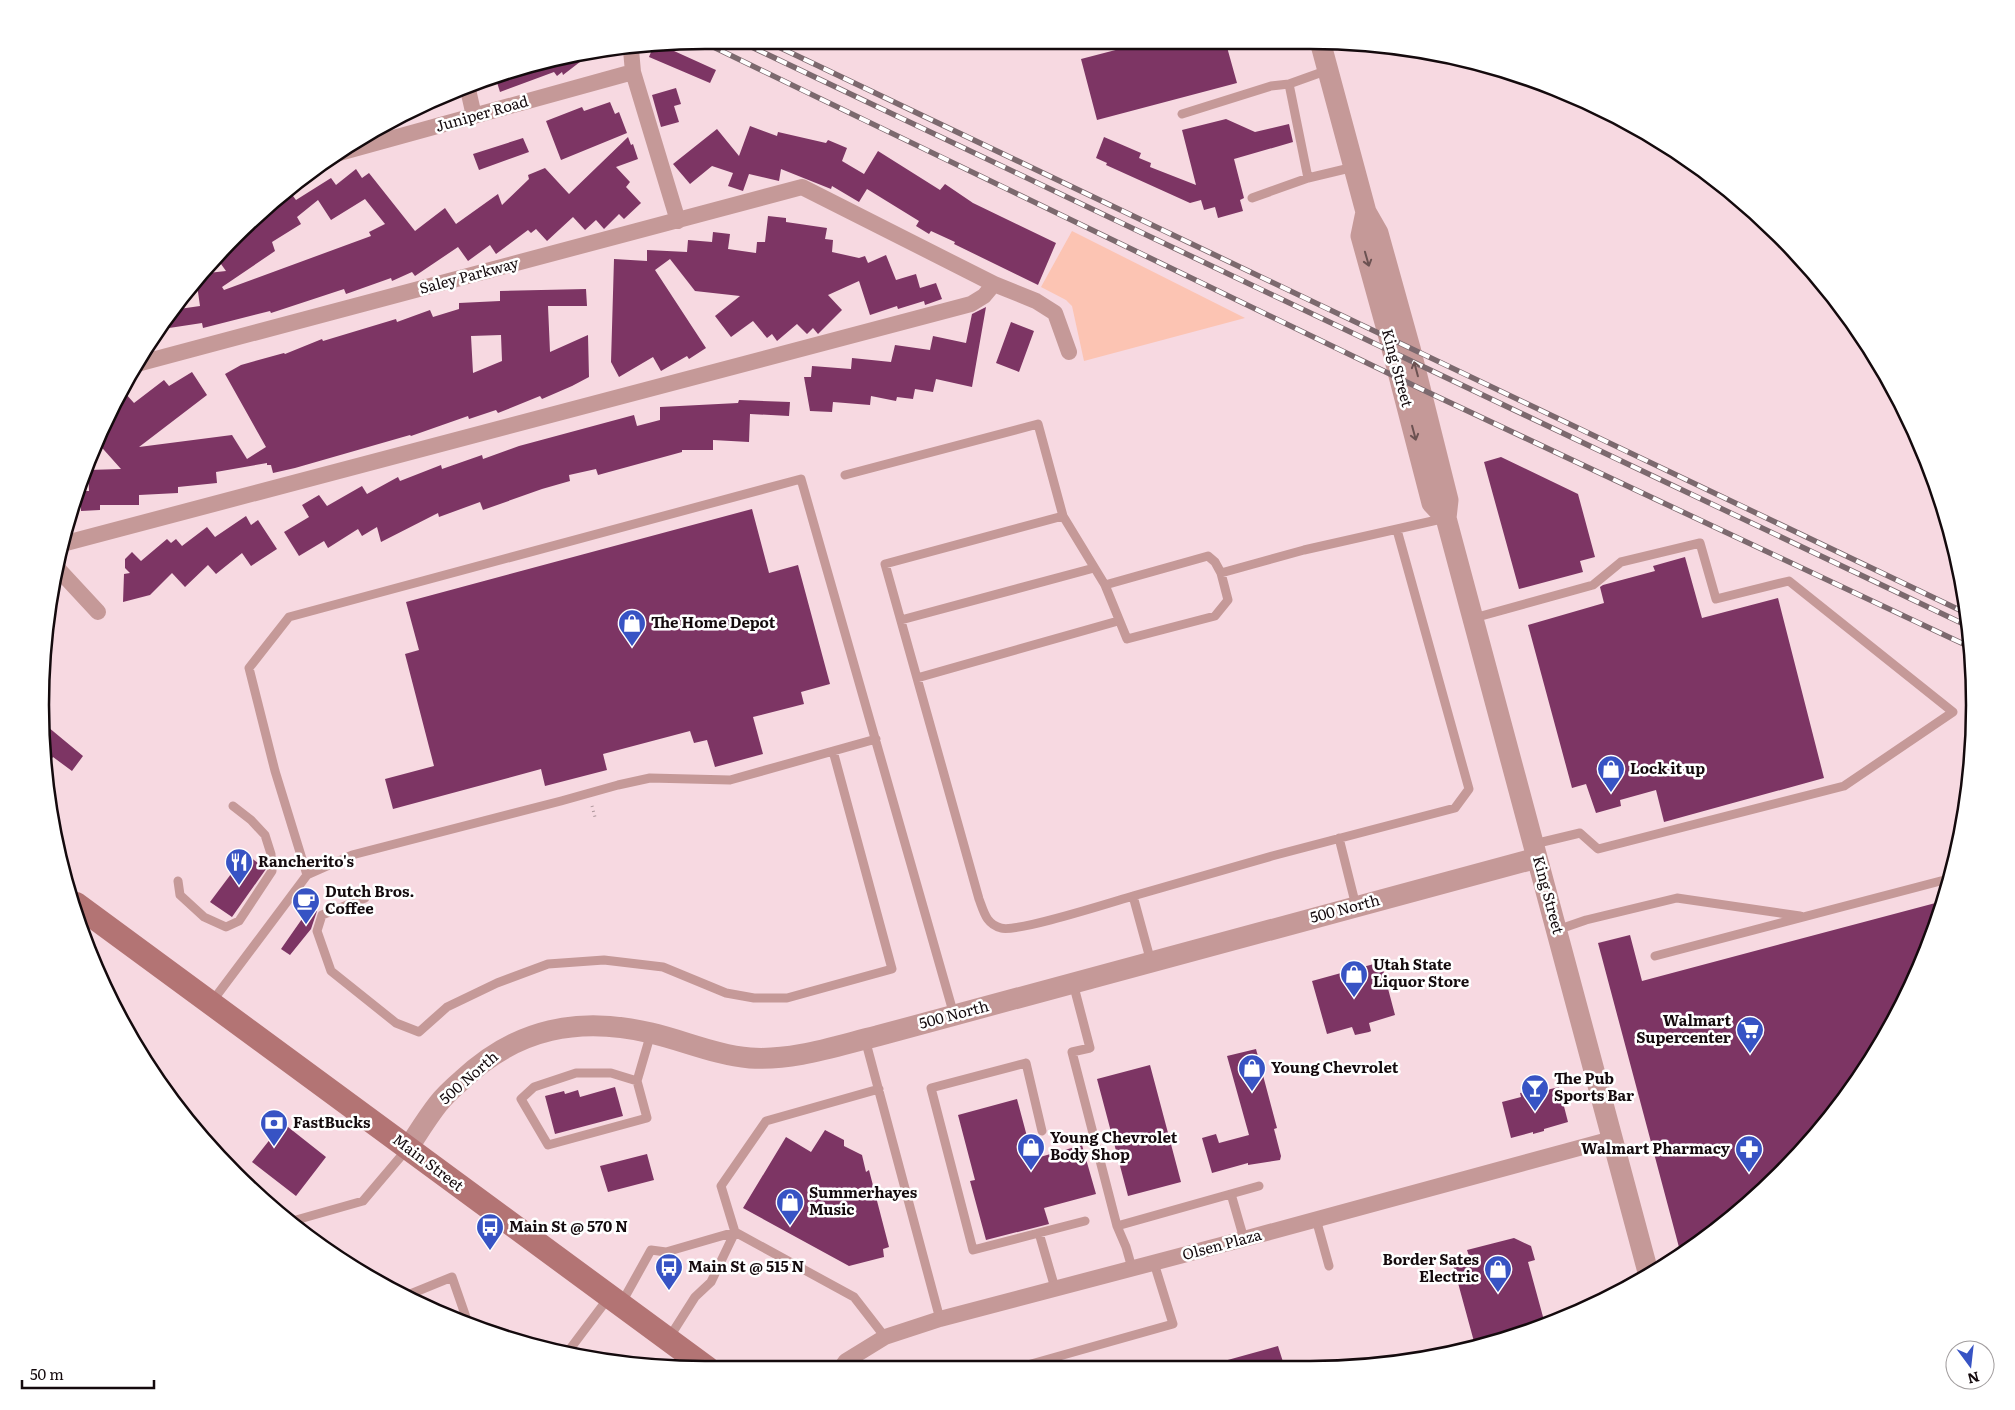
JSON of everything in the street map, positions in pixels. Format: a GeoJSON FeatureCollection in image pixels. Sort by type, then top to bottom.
{"type":"FeatureCollection","features":[{"type":"Feature","properties":{"kind":"main road","name":"Main Street"},"geometry":{"type":"LineString","coordinates":[[81,908],[697,1361]]}},
{"type":"Feature","properties":{"kind":"street","name":"King Street"},"geometry":{"type":"LineString","coordinates":[[1322,49],[1366,212],[1378,233],[1410,348],[1448,500],[1446,518],[1647,1268]]}},
{"type":"Feature","properties":{"kind":"street"},"geometry":{"type":"LineString","coordinates":[[631,53],[632,72],[678,221]]}},
{"type":"Feature","properties":{"kind":"street","name":"Juniper Road"},"geometry":{"type":"LineString","coordinates":[[359,147],[632,72]]}},
{"type":"Feature","properties":{"kind":"street"},"geometry":{"type":"LineString","coordinates":[[469,93],[474,116]]}},
{"type":"Feature","properties":{"kind":"street","name":"Saley Parkway"},"geometry":{"type":"LineString","coordinates":[[146,362],[802,187],[994,284]]}},
{"type":"Feature","properties":{"kind":"street"},"geometry":{"type":"LineString","coordinates":[[69,542],[674,384],[971,304],[984,296],[994,284],[1036,301],[1055,312],[1070,352]]}},
{"type":"Feature","properties":{"kind":"street"},"geometry":{"type":"LineString","coordinates":[[62,573],[98,612]]}},
{"type":"Feature","properties":{"kind":"street","name":"500 North"},"geometry":{"type":"LineString","coordinates":[[408,1148],[438,1103],[482,1061],[512,1044],[553,1029],[575,1026],[606,1026],[651,1033],[723,1054],[752,1058],[799,1054],[865,1039],[1356,907],[1536,851]]}},
{"type":"Feature","properties":{"kind":"street","name":"Olsen Plaza"},"geometry":{"type":"LineString","coordinates":[[846,1361],[886,1337],[940,1319],[1244,1240],[1612,1139]]}},
{"type":"Feature","properties":{"kind":"lane"},"geometry":{"type":"LineString","coordinates":[[1182,114],[1271,86],[1289,84],[1328,70]]}},
{"type":"Feature","properties":{"kind":"lane"},"geometry":{"type":"LineString","coordinates":[[1289,84],[1308,178]]}},
{"type":"Feature","properties":{"kind":"lane"},"geometry":{"type":"LineString","coordinates":[[1252,198],[1308,178],[1354,167]]}},
{"type":"Feature","properties":{"kind":"lane"},"geometry":{"type":"LineString","coordinates":[[845,475],[1038,424],[1063,516],[1105,586],[1127,639],[1215,616],[1228,600],[1221,572],[1216,562],[1208,556],[1105,586]]}},
{"type":"Feature","properties":{"kind":"lane"},"geometry":{"type":"LineString","coordinates":[[307,875],[275,771],[249,668],[290,617],[801,478],[954,1015]]}},
{"type":"Feature","properties":{"kind":"lane"},"geometry":{"type":"LineString","coordinates":[[1063,516],[885,564],[979,899],[986,920],[1002,929],[1028,925],[1339,838],[1456,808],[1469,789],[1397,530]]}},
{"type":"Feature","properties":{"kind":"lane"},"geometry":{"type":"LineString","coordinates":[[1221,572],[1304,550],[1446,518]]}},
{"type":"Feature","properties":{"kind":"lane"},"geometry":{"type":"LineString","coordinates":[[1474,618],[1592,585],[1620,562],[1700,544],[1716,599],[1789,581],[1953,712],[1844,786],[1598,849],[1580,833],[1536,851]]}},
{"type":"Feature","properties":{"kind":"lane"},"geometry":{"type":"LineString","coordinates":[[901,620],[1094,568]]}},
{"type":"Feature","properties":{"kind":"lane"},"geometry":{"type":"LineString","coordinates":[[917,678],[1118,621]]}},
{"type":"Feature","properties":{"kind":"lane"},"geometry":{"type":"LineString","coordinates":[[211,1004],[307,875],[352,855],[618,785],[650,778],[730,780],[876,738]]}},
{"type":"Feature","properties":{"kind":"lane"},"geometry":{"type":"LineString","coordinates":[[365,898],[322,915],[317,931],[332,972],[396,1023],[419,1032],[447,1007],[497,983],[548,964],[604,960],[663,967],[726,993],[754,998],[788,998],[892,969],[833,751]]}},
{"type":"Feature","properties":{"kind":"lane"},"geometry":{"type":"LineString","coordinates":[[178,881],[180,895],[204,917],[226,927],[239,921],[272,871],[265,835],[251,820],[233,806]]}},
{"type":"Feature","properties":{"kind":"lane"},"geometry":{"type":"LineString","coordinates":[[1339,838],[1356,907]]}},
{"type":"Feature","properties":{"kind":"lane"},"geometry":{"type":"LineString","coordinates":[[1655,956],[1942,881]]}},
{"type":"Feature","properties":{"kind":"lane"},"geometry":{"type":"LineString","coordinates":[[1133,896],[1151,962]]}},
{"type":"Feature","properties":{"kind":"lane"},"geometry":{"type":"LineString","coordinates":[[1557,930],[1586,920],[1678,898],[1805,916]]}},
{"type":"Feature","properties":{"kind":"lane"},"geometry":{"type":"LineString","coordinates":[[1073,983],[1090,1048],[1072,1052],[1117,1226],[1126,1246],[1132,1268]]}},
{"type":"Feature","properties":{"kind":"lane"},"geometry":{"type":"LineString","coordinates":[[636,1081],[610,1073],[576,1073],[534,1087],[521,1099],[548,1145],[647,1118],[636,1081],[651,1033]]}},
{"type":"Feature","properties":{"kind":"lane"},"geometry":{"type":"LineString","coordinates":[[865,1039],[940,1319]]}},
{"type":"Feature","properties":{"kind":"lane"},"geometry":{"type":"LineString","coordinates":[[1042,1131],[1026,1063],[931,1088],[973,1250],[1084,1220]]}},
{"type":"Feature","properties":{"kind":"lane"},"geometry":{"type":"LineString","coordinates":[[668,1339],[695,1298],[711,1282],[735,1232],[721,1186],[766,1121],[879,1089]]}},
{"type":"Feature","properties":{"kind":"lane"},"geometry":{"type":"LineString","coordinates":[[298,1219],[363,1201],[408,1148]]}},
{"type":"Feature","properties":{"kind":"lane"},"geometry":{"type":"LineString","coordinates":[[1117,1226],[1259,1186]]}},
{"type":"Feature","properties":{"kind":"lane"},"geometry":{"type":"LineString","coordinates":[[1231,1194],[1244,1240]]}},
{"type":"Feature","properties":{"kind":"lane"},"geometry":{"type":"LineString","coordinates":[[1316,1219],[1329,1266]]}},
{"type":"Feature","properties":{"kind":"lane"},"geometry":{"type":"LineString","coordinates":[[572,1348],[615,1301],[652,1250],[666,1252],[735,1232],[854,1297],[886,1337]]}},
{"type":"Feature","properties":{"kind":"lane"},"geometry":{"type":"LineString","coordinates":[[1039,1233],[1055,1288]]}},
{"type":"Feature","properties":{"kind":"lane"},"geometry":{"type":"LineString","coordinates":[[1042,1361],[1173,1324],[1154,1263]]}},
{"type":"Feature","properties":{"kind":"lane"},"geometry":{"type":"LineString","coordinates":[[413,1293],[452,1277],[465,1315]]}},
{"type":"Feature","properties":{"kind":"path"},"geometry":{"type":"LineString","coordinates":[[592,806],[595,817]]}},
{"type":"Feature","properties":{"kind":"shaded area"},"geometry":{"type":"Polygon","coordinates":[[[1072,231],[1245,318],[1084,361],[1072,306],[1066,300],[1041,287],[1072,231]]]}},
{"type":"Feature","properties":{"kind":"building"},"geometry":{"type":"Polygon","coordinates":[[[1119,49],[1228,49],[1237,83],[1097,120],[1081,59],[1119,49]]]}},
{"type":"Feature","properties":{"kind":"building"},"geometry":{"type":"Polygon","coordinates":[[[671,50],[716,70],[710,83],[649,57],[651,51],[671,50]]]}},
{"type":"Feature","properties":{"kind":"building"},"geometry":{"type":"Polygon","coordinates":[[[582,60],[563,75],[562,72],[557,76],[554,72],[500,92],[497,83],[535,71],[582,60]]]}},
{"type":"Feature","properties":{"kind":"building"},"geometry":{"type":"Polygon","coordinates":[[[676,88],[681,104],[674,106],[679,122],[661,127],[652,95],[676,88]]]}},
{"type":"Feature","properties":{"kind":"building"},"geometry":{"type":"Polygon","coordinates":[[[610,102],[615,114],[619,112],[627,133],[561,160],[546,121],[582,107],[584,111],[610,102]]]}},
{"type":"Feature","properties":{"kind":"building"},"geometry":{"type":"Polygon","coordinates":[[[1226,119],[1255,132],[1289,124],[1293,142],[1234,159],[1244,198],[1240,200],[1243,211],[1218,218],[1215,207],[1204,210],[1201,200],[1190,203],[1106,165],[1107,163],[1096,158],[1104,137],[1141,153],[1139,158],[1151,163],[1150,167],[1196,185],[1182,130],[1226,119]]]}},
{"type":"Feature","properties":{"kind":"building"},"geometry":{"type":"Polygon","coordinates":[[[750,126],[777,136],[778,132],[826,143],[828,140],[847,148],[842,161],[864,174],[878,151],[940,190],[945,184],[973,203],[1056,243],[1038,285],[954,244],[955,242],[931,231],[929,234],[916,226],[919,221],[867,189],[859,202],[832,186],[831,189],[781,169],[779,181],[749,174],[743,191],[728,186],[733,173],[712,166],[690,184],[673,164],[717,129],[739,156],[750,126]]]}},
{"type":"Feature","properties":{"kind":"building"},"geometry":{"type":"Polygon","coordinates":[[[628,137],[631,145],[633,144],[638,159],[616,167],[630,182],[626,187],[641,203],[624,219],[619,214],[604,229],[596,220],[585,230],[573,217],[547,241],[536,229],[531,233],[528,230],[496,254],[490,245],[468,261],[458,247],[415,276],[412,272],[392,281],[391,278],[346,294],[344,289],[271,313],[270,311],[203,328],[202,323],[168,328],[182,309],[200,306],[198,289],[211,273],[226,271],[220,263],[272,212],[292,195],[296,200],[331,178],[336,185],[356,169],[362,178],[369,173],[415,231],[445,208],[456,224],[498,194],[502,205],[529,179],[528,175],[545,168],[569,194],[628,137]],[[365,199],[331,220],[318,200],[297,217],[301,224],[272,242],[275,251],[222,287],[224,290],[371,236],[369,232],[385,224],[365,199]]]}},
{"type":"Feature","properties":{"kind":"building"},"geometry":{"type":"Polygon","coordinates":[[[523,138],[529,152],[479,170],[473,154],[523,138]]]}},
{"type":"Feature","properties":{"kind":"building"},"geometry":{"type":"Polygon","coordinates":[[[768,216],[786,218],[786,222],[827,228],[825,239],[833,240],[832,252],[859,258],[865,256],[868,263],[886,255],[896,280],[916,274],[920,288],[936,283],[942,299],[925,305],[924,301],[898,309],[897,306],[870,315],[859,281],[828,295],[842,310],[818,334],[813,328],[807,334],[797,324],[777,341],[772,334],[767,338],[753,321],[731,337],[715,316],[740,296],[695,291],[670,259],[655,270],[706,348],[689,359],[687,356],[661,371],[653,357],[619,377],[611,362],[614,259],[647,261],[647,250],[687,252],[688,240],[712,242],[713,232],[730,234],[728,249],[756,253],[757,242],[765,242],[768,216]]]}},
{"type":"Feature","properties":{"kind":"building"},"geometry":{"type":"Polygon","coordinates":[[[586,289],[587,306],[548,306],[550,352],[588,335],[589,377],[542,399],[540,396],[498,413],[496,410],[469,419],[468,416],[411,436],[295,468],[273,473],[271,465],[267,465],[267,463],[216,472],[217,483],[178,487],[178,493],[139,495],[139,505],[100,505],[100,510],[81,511],[81,503],[85,491],[89,491],[89,482],[93,470],[121,469],[102,448],[127,395],[134,403],[164,380],[169,386],[192,372],[207,395],[139,447],[232,435],[247,459],[266,447],[225,374],[241,365],[285,354],[322,339],[323,341],[396,319],[397,322],[430,310],[433,317],[459,309],[459,303],[500,301],[500,291],[586,289]],[[501,335],[471,336],[473,373],[502,361],[501,335]]]}},
{"type":"Feature","properties":{"kind":"building"},"geometry":{"type":"Polygon","coordinates":[[[986,307],[972,387],[936,379],[933,392],[915,389],[913,399],[897,397],[896,401],[871,396],[870,405],[833,402],[832,412],[810,411],[804,377],[811,377],[812,366],[851,369],[852,358],[891,362],[895,345],[930,350],[933,336],[966,343],[972,314],[986,307]]]}},
{"type":"Feature","properties":{"kind":"building"},"geometry":{"type":"Polygon","coordinates":[[[1011,322],[1034,331],[1019,372],[996,363],[1011,322]]]}},
{"type":"Feature","properties":{"kind":"building"},"geometry":{"type":"Polygon","coordinates":[[[739,400],[790,402],[789,416],[750,414],[749,442],[713,440],[713,450],[682,450],[682,452],[598,475],[596,469],[569,475],[570,481],[483,510],[480,502],[439,517],[438,513],[381,542],[377,527],[362,536],[358,529],[328,548],[324,541],[299,556],[284,532],[309,517],[302,505],[319,495],[327,506],[362,486],[367,494],[398,477],[400,481],[441,465],[442,469],[482,455],[483,459],[519,446],[634,415],[637,426],[660,420],[660,407],[738,403],[739,400]]]}},
{"type":"Feature","properties":{"kind":"building"},"geometry":{"type":"Polygon","coordinates":[[[1501,457],[1578,494],[1595,557],[1580,561],[1583,572],[1519,589],[1484,462],[1501,457]]]}},
{"type":"Feature","properties":{"kind":"building","name":"The Home Depot"},"geometry":{"type":"Polygon","coordinates":[[[752,509],[769,573],[798,565],[830,684],[801,692],[804,704],[753,717],[763,754],[715,767],[707,740],[694,743],[690,731],[603,754],[607,770],[545,786],[541,769],[393,809],[385,779],[434,766],[405,654],[419,650],[406,602],[752,509]]]}},
{"type":"Feature","properties":{"kind":"building"},"geometry":{"type":"Polygon","coordinates":[[[246,516],[251,525],[258,520],[277,549],[251,566],[242,553],[216,574],[208,565],[185,587],[172,573],[150,595],[123,602],[124,574],[130,573],[125,568],[125,559],[132,552],[141,561],[167,539],[171,543],[176,539],[182,546],[207,527],[215,537],[246,516]]]}},
{"type":"Feature","properties":{"kind":"building"},"geometry":{"type":"Polygon","coordinates":[[[1685,557],[1702,618],[1778,598],[1824,778],[1664,822],[1656,790],[1620,800],[1621,806],[1596,813],[1586,784],[1572,788],[1528,625],[1604,603],[1600,587],[1603,585],[1655,571],[1653,566],[1685,557]]]}},
{"type":"Feature","properties":{"kind":"building"},"geometry":{"type":"Polygon","coordinates":[[[50,728],[83,756],[72,771],[53,757],[51,760],[50,728]]]}},
{"type":"Feature","properties":{"kind":"building","name":"Rancherito's"},"geometry":{"type":"Polygon","coordinates":[[[246,854],[266,869],[232,917],[210,902],[246,854]]]}},
{"type":"Feature","properties":{"kind":"building","name":"Walmart Supercenter"},"geometry":{"type":"Polygon","coordinates":[[[1935,903],[1916,956],[1899,995],[1856,1070],[1831,1104],[1774,1169],[1743,1198],[1679,1248],[1598,943],[1630,935],[1642,981],[1935,903]]]}},
{"type":"Feature","properties":{"kind":"building","name":"Dutch Bros. Coffee"},"geometry":{"type":"Polygon","coordinates":[[[311,906],[317,911],[311,929],[290,955],[281,949],[311,906]]]}},
{"type":"Feature","properties":{"kind":"building","name":"Utah State Liquor Store"},"geometry":{"type":"Polygon","coordinates":[[[1381,962],[1395,1015],[1369,1023],[1371,1031],[1369,1032],[1355,1035],[1352,1027],[1327,1034],[1312,981],[1381,962]]]}},
{"type":"Feature","properties":{"kind":"building","name":"Young Chevrolet"},"geometry":{"type":"Polygon","coordinates":[[[1256,1049],[1277,1128],[1274,1129],[1281,1156],[1280,1160],[1248,1165],[1248,1163],[1212,1173],[1202,1138],[1216,1134],[1219,1143],[1249,1135],[1227,1056],[1256,1049]]]}},
{"type":"Feature","properties":{"kind":"building"},"geometry":{"type":"Polygon","coordinates":[[[1150,1065],[1181,1182],[1128,1196],[1097,1079],[1150,1065]]]}},
{"type":"Feature","properties":{"kind":"building"},"geometry":{"type":"Polygon","coordinates":[[[615,1087],[623,1116],[555,1134],[545,1096],[564,1091],[565,1094],[578,1090],[580,1097],[615,1087]]]}},
{"type":"Feature","properties":{"kind":"building","name":"The Pub Sports Bar"},"geometry":{"type":"Polygon","coordinates":[[[1559,1087],[1568,1122],[1544,1129],[1544,1131],[1511,1138],[1502,1102],[1521,1097],[1520,1093],[1533,1090],[1534,1093],[1559,1087]]]}},
{"type":"Feature","properties":{"kind":"building","name":"Young Chevrolet Body Shop"},"geometry":{"type":"Polygon","coordinates":[[[1017,1099],[1033,1159],[1082,1145],[1096,1194],[1044,1208],[1049,1224],[986,1240],[970,1181],[975,1180],[958,1115],[1017,1099]]]}},
{"type":"Feature","properties":{"kind":"building"},"geometry":{"type":"Polygon","coordinates":[[[283,1123],[326,1157],[296,1196],[252,1162],[283,1123]]]}},
{"type":"Feature","properties":{"kind":"building"},"geometry":{"type":"Polygon","coordinates":[[[825,1130],[844,1140],[844,1146],[862,1155],[866,1172],[869,1170],[889,1247],[883,1249],[884,1257],[849,1266],[743,1208],[786,1137],[811,1152],[825,1130]]]}},
{"type":"Feature","properties":{"kind":"building"},"geometry":{"type":"Polygon","coordinates":[[[647,1154],[654,1180],[608,1192],[600,1166],[647,1154]]]}},
{"type":"Feature","properties":{"kind":"building","name":"Border Sates Electric"},"geometry":{"type":"Polygon","coordinates":[[[1514,1238],[1531,1246],[1535,1260],[1528,1262],[1543,1318],[1474,1341],[1452,1261],[1469,1256],[1467,1250],[1514,1238]]]}},
{"type":"Feature","properties":{"kind":"building"},"geometry":{"type":"Polygon","coordinates":[[[1278,1346],[1283,1361],[1224,1361],[1278,1346]]]}},
{"type":"Feature","properties":{"kind":"railway"},"geometry":{"type":"LineString","coordinates":[[718,49],[1421,389],[1963,644]]}},
{"type":"Feature","properties":{"kind":"railway"},"geometry":{"type":"LineString","coordinates":[[756,49],[1961,623]]}},
{"type":"Feature","properties":{"kind":"railway"},"geometry":{"type":"LineString","coordinates":[[783,49],[1959,610]]}},
{"type":"Feature","properties":{"kind":"place","name":"The Home Depot"},"geometry":{"type":"Point","coordinates":[632,647]}},
{"type":"Feature","properties":{"kind":"place","name":"Lock it up"},"geometry":{"type":"Point","coordinates":[1611,793]}},
{"type":"Feature","properties":{"kind":"place","name":"Rancherito's"},"geometry":{"type":"Point","coordinates":[239,886]}},
{"type":"Feature","properties":{"kind":"place","name":"Dutch Bros. Coffee"},"geometry":{"type":"Point","coordinates":[306,925]}},
{"type":"Feature","properties":{"kind":"place","name":"Utah State Liquor Store"},"geometry":{"type":"Point","coordinates":[1354,998]}},
{"type":"Feature","properties":{"kind":"place","name":"Walmart Supercenter"},"geometry":{"type":"Point","coordinates":[1750,1054]}},
{"type":"Feature","properties":{"kind":"place","name":"Young Chevrolet"},"geometry":{"type":"Point","coordinates":[1252,1092]}},
{"type":"Feature","properties":{"kind":"place","name":"The Pub Sports Bar"},"geometry":{"type":"Point","coordinates":[1535,1112]}},
{"type":"Feature","properties":{"kind":"place","name":"FastBucks"},"geometry":{"type":"Point","coordinates":[274,1147]}},
{"type":"Feature","properties":{"kind":"place","name":"Young Chevrolet Body Shop"},"geometry":{"type":"Point","coordinates":[1031,1171]}},
{"type":"Feature","properties":{"kind":"place","name":"Walmart Pharmacy"},"geometry":{"type":"Point","coordinates":[1749,1173]}},
{"type":"Feature","properties":{"kind":"place","name":"Summerhayes Music"},"geometry":{"type":"Point","coordinates":[790,1226]}},
{"type":"Feature","properties":{"kind":"place","name":"Main St @ 570 N"},"geometry":{"type":"Point","coordinates":[490,1251]}},
{"type":"Feature","properties":{"kind":"place","name":"Main St @ 515 N"},"geometry":{"type":"Point","coordinates":[669,1291]}},
{"type":"Feature","properties":{"kind":"place","name":"Border Sates Electric"},"geometry":{"type":"Point","coordinates":[1498,1293]}}]}
